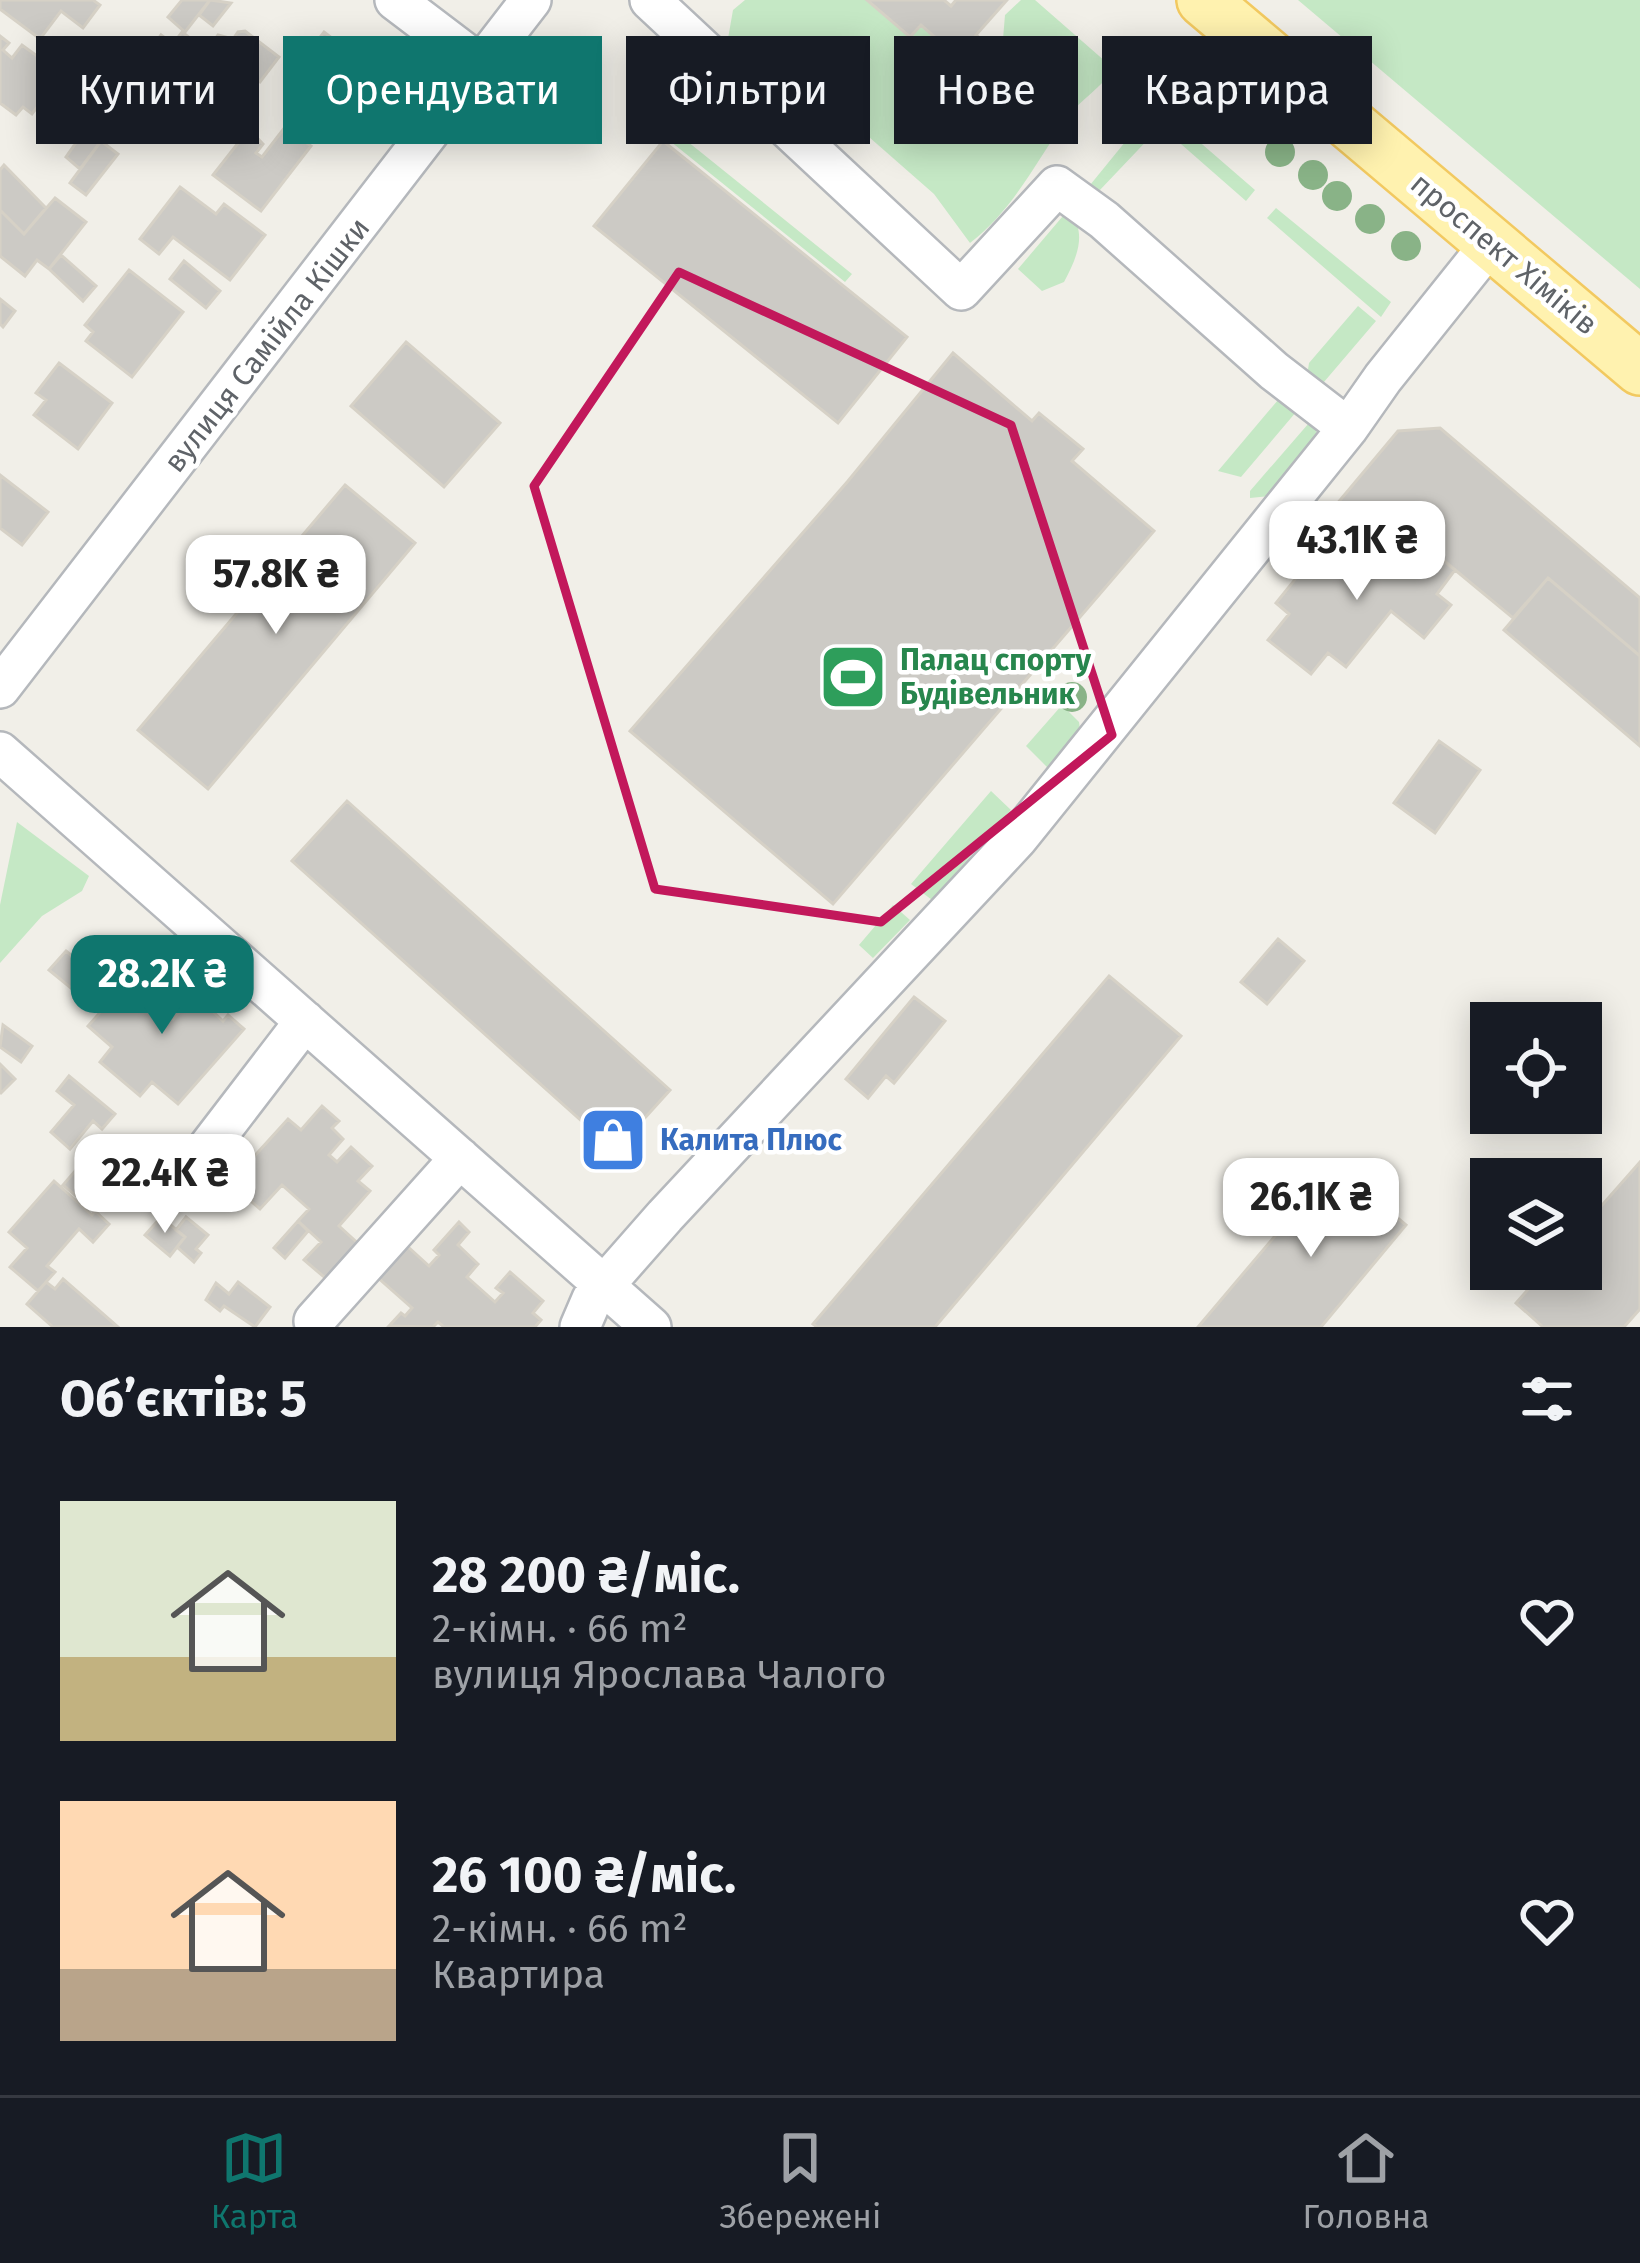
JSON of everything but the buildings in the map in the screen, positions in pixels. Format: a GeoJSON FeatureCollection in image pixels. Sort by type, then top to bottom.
{"type":"FeatureCollection","features":[{"type":"Feature","properties":{"kind":"main road","name":"проспект Хіміків"},"geometry":{"type":"LineString","coordinates":[[1203,0],[1640,369]]}},
{"type":"Feature","properties":{"kind":"street"},"geometry":{"type":"LineString","coordinates":[[395,0],[442,36]]}},
{"type":"Feature","properties":{"kind":"street","name":"вулиця Самійла Кішки"},"geometry":{"type":"LineString","coordinates":[[504,36],[531,0]]}},
{"type":"Feature","properties":{"kind":"street"},"geometry":{"type":"LineString","coordinates":[[650,0],[961,290],[1057,186],[1104,220],[1274,371],[1348,428]]}},
{"type":"Feature","properties":{"kind":"street","name":"вулиця Самійла Кішки"},"geometry":{"type":"LineString","coordinates":[[0,688],[422,144]]}},
{"type":"Feature","properties":{"kind":"street"},"geometry":{"type":"LineString","coordinates":[[580,1327],[588,1305],[604,1285],[1016,839],[1491,243]]}},
{"type":"Feature","properties":{"kind":"street"},"geometry":{"type":"LineString","coordinates":[[0,752],[651,1327]]}},
{"type":"Feature","properties":{"kind":"street"},"geometry":{"type":"LineString","coordinates":[[187,1175],[304,1021]]}},
{"type":"Feature","properties":{"kind":"street"},"geometry":{"type":"LineString","coordinates":[[314,1321],[460,1158]]}},
{"type":"Feature","properties":{"kind":"highlighted area"},"geometry":{"type":"Polygon","coordinates":[[[679,272],[1011,425],[1112,735],[881,922],[655,889],[534,486],[679,272]]]}},
{"type":"Feature","properties":{"kind":"green space"},"geometry":{"type":"Polygon","coordinates":[[[745,0],[867,0],[909,36],[894,36],[894,144],[1050,144],[1012,199],[970,243],[934,194],[870,138],[870,36],[728,36],[733,10],[745,0]]]}},
{"type":"Feature","properties":{"kind":"green space"},"geometry":{"type":"Polygon","coordinates":[[[1021,0],[1035,0],[1076,36],[1003,36],[1005,15],[1021,0]]]}},
{"type":"Feature","properties":{"kind":"green space"},"geometry":{"type":"Polygon","coordinates":[[[1298,0],[1640,0],[1640,289],[1372,63],[1372,36],[1341,36],[1298,0]]]}},
{"type":"Feature","properties":{"kind":"green space"},"geometry":{"type":"Polygon","coordinates":[[[921,25],[934,36],[911,36],[921,25]]]}},
{"type":"Feature","properties":{"kind":"green space"},"geometry":{"type":"Polygon","coordinates":[[[1078,38],[1102,59],[1102,83],[1078,106],[1078,38]]]}},
{"type":"Feature","properties":{"kind":"green space"},"geometry":{"type":"Polygon","coordinates":[[[674,144],[691,144],[852,274],[845,282],[674,144]]]}},
{"type":"Feature","properties":{"kind":"green space"},"geometry":{"type":"Polygon","coordinates":[[[1123,144],[1144,144],[1099,191],[1086,190],[1123,144]]]}},
{"type":"Feature","properties":{"kind":"green space"},"geometry":{"type":"Polygon","coordinates":[[[1181,144],[1202,144],[1255,190],[1246,201],[1181,144]]]}},
{"type":"Feature","properties":{"kind":"green space"},"geometry":{"type":"Polygon","coordinates":[[[1276,208],[1391,302],[1381,317],[1267,218],[1276,208]]]}},
{"type":"Feature","properties":{"kind":"green space"},"geometry":{"type":"Polygon","coordinates":[[[1068,210],[1078,228],[1076,255],[1064,282],[1042,291],[1018,269],[1068,210]]]}},
{"type":"Feature","properties":{"kind":"green space"},"geometry":{"type":"Polygon","coordinates":[[[1358,306],[1376,321],[1318,389],[1307,376],[1309,363],[1358,306]]]}},
{"type":"Feature","properties":{"kind":"green space"},"geometry":{"type":"Polygon","coordinates":[[[1285,397],[1302,405],[1241,477],[1218,471],[1278,400],[1285,397]]]}},
{"type":"Feature","properties":{"kind":"green space"},"geometry":{"type":"Polygon","coordinates":[[[1315,416],[1315,438],[1303,459],[1270,496],[1250,498],[1250,491],[1315,416]]]}},
{"type":"Feature","properties":{"kind":"green space"},"geometry":{"type":"Polygon","coordinates":[[[1062,705],[1079,722],[1080,730],[1049,769],[1026,746],[1062,705]]]}},
{"type":"Feature","properties":{"kind":"green space"},"geometry":{"type":"Polygon","coordinates":[[[991,791],[1011,810],[932,900],[911,884],[991,791]]]}},
{"type":"Feature","properties":{"kind":"green space"},"geometry":{"type":"Polygon","coordinates":[[[17,822],[89,876],[82,891],[42,916],[0,963],[0,905],[17,822]]]}},
{"type":"Feature","properties":{"kind":"green space"},"geometry":{"type":"Polygon","coordinates":[[[893,905],[910,920],[873,958],[859,945],[893,905]]]}},
{"type":"Feature","properties":{"kind":"place","name":"Палац спорту Будівельник"},"geometry":{"type":"Point","coordinates":[853,677]}},
{"type":"Feature","properties":{"kind":"place","name":"Калита Плюс"},"geometry":{"type":"Point","coordinates":[613,1140]}}]}
